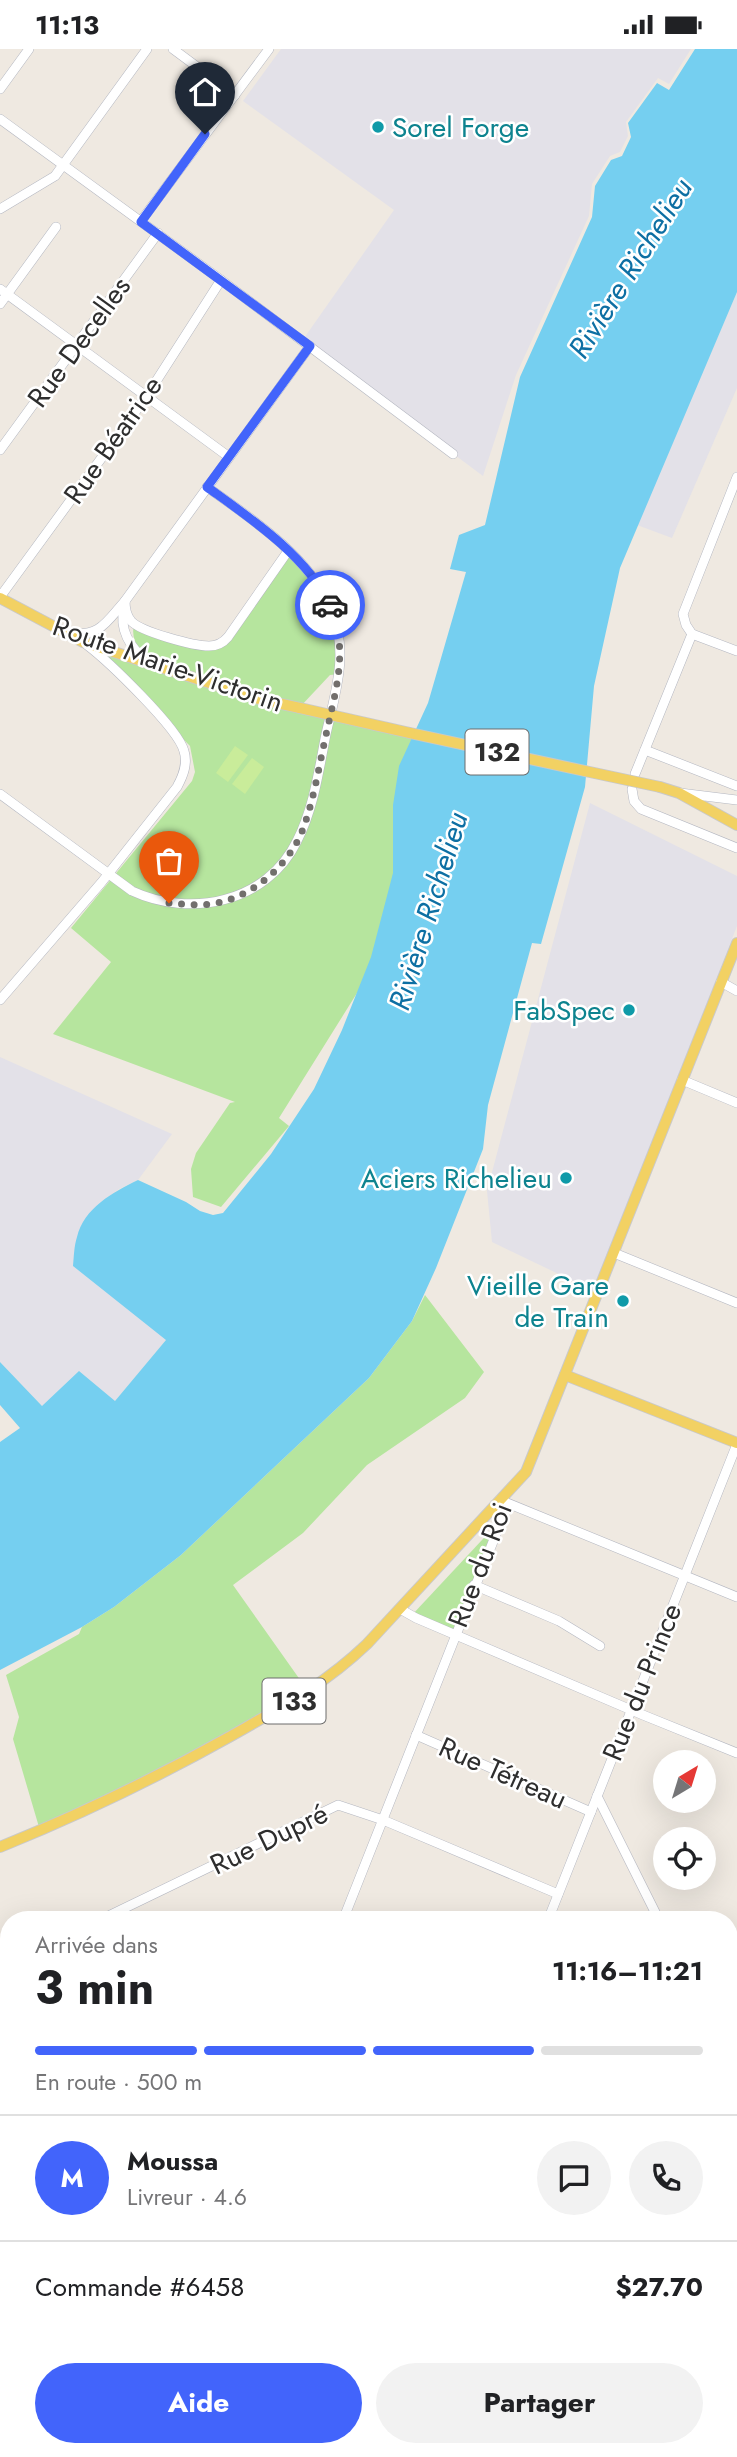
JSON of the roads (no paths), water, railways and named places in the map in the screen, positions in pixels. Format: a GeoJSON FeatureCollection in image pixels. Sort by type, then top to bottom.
{"type":"FeatureCollection","features":[{"type":"Feature","properties":{"kind":"main road","name":"Route Marie-Victorin"},"geometry":{"type":"LineString","coordinates":[[0,598],[83,642],[259,699],[679,793]]}},
{"type":"Feature","properties":{"kind":"main road","name":"132"},"geometry":{"type":"LineString","coordinates":[[679,793],[737,825]]}},
{"type":"Feature","properties":{"kind":"main road","name":"Rue du Roi"},"geometry":{"type":"LineString","coordinates":[[500,1500],[526,1472],[737,943]]}},
{"type":"Feature","properties":{"kind":"main road"},"geometry":{"type":"LineString","coordinates":[[565,1375],[737,1443]]}},
{"type":"Feature","properties":{"kind":"main road","name":"133"},"geometry":{"type":"LineString","coordinates":[[0,1847],[168,1771],[300,1697],[345,1665],[500,1500]]}},
{"type":"Feature","properties":{"kind":"street"},"geometry":{"type":"LineString","coordinates":[[0,89],[29,49]]}},
{"type":"Feature","properties":{"kind":"street"},"geometry":{"type":"LineString","coordinates":[[0,209],[50,179],[64,165],[147,49]]}},
{"type":"Feature","properties":{"kind":"street"},"geometry":{"type":"LineString","coordinates":[[173,49],[235,95]]}},
{"type":"Feature","properties":{"kind":"street"},"geometry":{"type":"LineString","coordinates":[[141,222],[270,49]]}},
{"type":"Feature","properties":{"kind":"street"},"geometry":{"type":"LineString","coordinates":[[0,119],[221,279],[453,454]]}},
{"type":"Feature","properties":{"kind":"street"},"geometry":{"type":"LineString","coordinates":[[0,304],[3,292],[56,227]]}},
{"type":"Feature","properties":{"kind":"street","name":"Rue Decelles"},"geometry":{"type":"LineString","coordinates":[[0,450],[158,233]]}},
{"type":"Feature","properties":{"kind":"street","name":"Rue Béatrice"},"geometry":{"type":"LineString","coordinates":[[0,598],[146,397],[221,279]]}},
{"type":"Feature","properties":{"kind":"street"},"geometry":{"type":"LineString","coordinates":[[3,292],[229,457]]}},
{"type":"Feature","properties":{"kind":"street"},"geometry":{"type":"LineString","coordinates":[[64,633],[85,635],[97,632],[125,601],[310,346]]}},
{"type":"Feature","properties":{"kind":"street"},"geometry":{"type":"LineString","coordinates":[[737,477],[683,614],[685,625],[692,634],[737,652]]}},
{"type":"Feature","properties":{"kind":"street"},"geometry":{"type":"LineString","coordinates":[[0,794],[132,891],[146,898],[169,903],[190,905],[226,900],[267,878],[288,855],[303,829],[314,791],[340,674],[340,638],[331,607],[317,582],[288,551],[246,515],[207,487]]}},
{"type":"Feature","properties":{"kind":"street"},"geometry":{"type":"LineString","coordinates":[[125,601],[129,619],[144,629],[201,645],[218,644],[228,637],[288,551]]}},
{"type":"Feature","properties":{"kind":"street"},"geometry":{"type":"LineString","coordinates":[[125,601],[122,615],[126,636],[141,656],[159,666]]}},
{"type":"Feature","properties":{"kind":"street"},"geometry":{"type":"LineString","coordinates":[[635,774],[692,634]]}},
{"type":"Feature","properties":{"kind":"street"},"geometry":{"type":"LineString","coordinates":[[0,1000],[108,873],[177,787],[184,773],[185,755],[182,745],[168,725],[97,652],[83,642]]}},
{"type":"Feature","properties":{"kind":"street"},"geometry":{"type":"LineString","coordinates":[[645,750],[737,786]]}},
{"type":"Feature","properties":{"kind":"street"},"geometry":{"type":"LineString","coordinates":[[632,789],[634,801],[641,809],[737,848]]}},
{"type":"Feature","properties":{"kind":"street"},"geometry":{"type":"LineString","coordinates":[[679,793],[737,800]]}},
{"type":"Feature","properties":{"kind":"street"},"geometry":{"type":"LineString","coordinates":[[722,982],[737,991]]}},
{"type":"Feature","properties":{"kind":"street"},"geometry":{"type":"LineString","coordinates":[[682,1080],[737,1103]]}},
{"type":"Feature","properties":{"kind":"street"},"geometry":{"type":"LineString","coordinates":[[614,1253],[737,1303]]}},
{"type":"Feature","properties":{"kind":"street","name":"Rue du Prince"},"geometry":{"type":"LineString","coordinates":[[551,1911],[737,1443]]}},
{"type":"Feature","properties":{"kind":"street"},"geometry":{"type":"LineString","coordinates":[[500,1500],[737,1597]]}},
{"type":"Feature","properties":{"kind":"street","name":"Rue du Roi"},"geometry":{"type":"LineString","coordinates":[[347,1911],[500,1524],[500,1500]]}},
{"type":"Feature","properties":{"kind":"street"},"geometry":{"type":"LineString","coordinates":[[474,1585],[559,1621],[600,1646]]}},
{"type":"Feature","properties":{"kind":"street"},"geometry":{"type":"LineString","coordinates":[[400,1609],[454,1635],[737,1753]]}},
{"type":"Feature","properties":{"kind":"street","name":"Rue Tétreau"},"geometry":{"type":"LineString","coordinates":[[416,1735],[591,1812]]}},
{"type":"Feature","properties":{"kind":"street","name":"Rue Tétreau"},"geometry":{"type":"LineString","coordinates":[[597,1796],[654,1911]]}},
{"type":"Feature","properties":{"kind":"street","name":"Rue Dupré"},"geometry":{"type":"LineString","coordinates":[[119,1911],[338,1805],[383,1820],[558,1894]]}},
{"type":"Feature","properties":{"kind":"water","name":"Rivière Richelieu"},"geometry":{"type":"Polygon","coordinates":[[[695,49],[737,49],[737,292],[620,568],[594,686],[585,787],[541,944],[532,943],[488,1105],[483,1149],[436,1268],[412,1321],[369,1378],[181,1555],[114,1607],[0,1670],[0,1442],[20,1428],[0,1405],[0,1362],[42,1406],[79,1371],[115,1401],[166,1340],[73,1266],[76,1240],[86,1218],[101,1202],[138,1180],[200,1211],[213,1215],[223,1213],[271,1154],[314,1089],[342,1030],[371,957],[393,873],[393,805],[399,766],[428,703],[466,572],[450,569],[459,535],[485,525],[520,377],[592,217],[595,186],[611,160],[622,156],[631,137],[628,123],[657,83],[669,90],[695,49]]]}},
{"type":"Feature","properties":{"kind":"place","name":"Sorel Forge"},"geometry":{"type":"Point","coordinates":[378,127]}},
{"type":"Feature","properties":{"kind":"place","name":"FabSpec"},"geometry":{"type":"Point","coordinates":[629,1010]}},
{"type":"Feature","properties":{"kind":"place","name":"Aciers Richelieu"},"geometry":{"type":"Point","coordinates":[566,1178]}},
{"type":"Feature","properties":{"kind":"place","name":"Vieille Gare de Train"},"geometry":{"type":"Point","coordinates":[623,1301]}}]}
